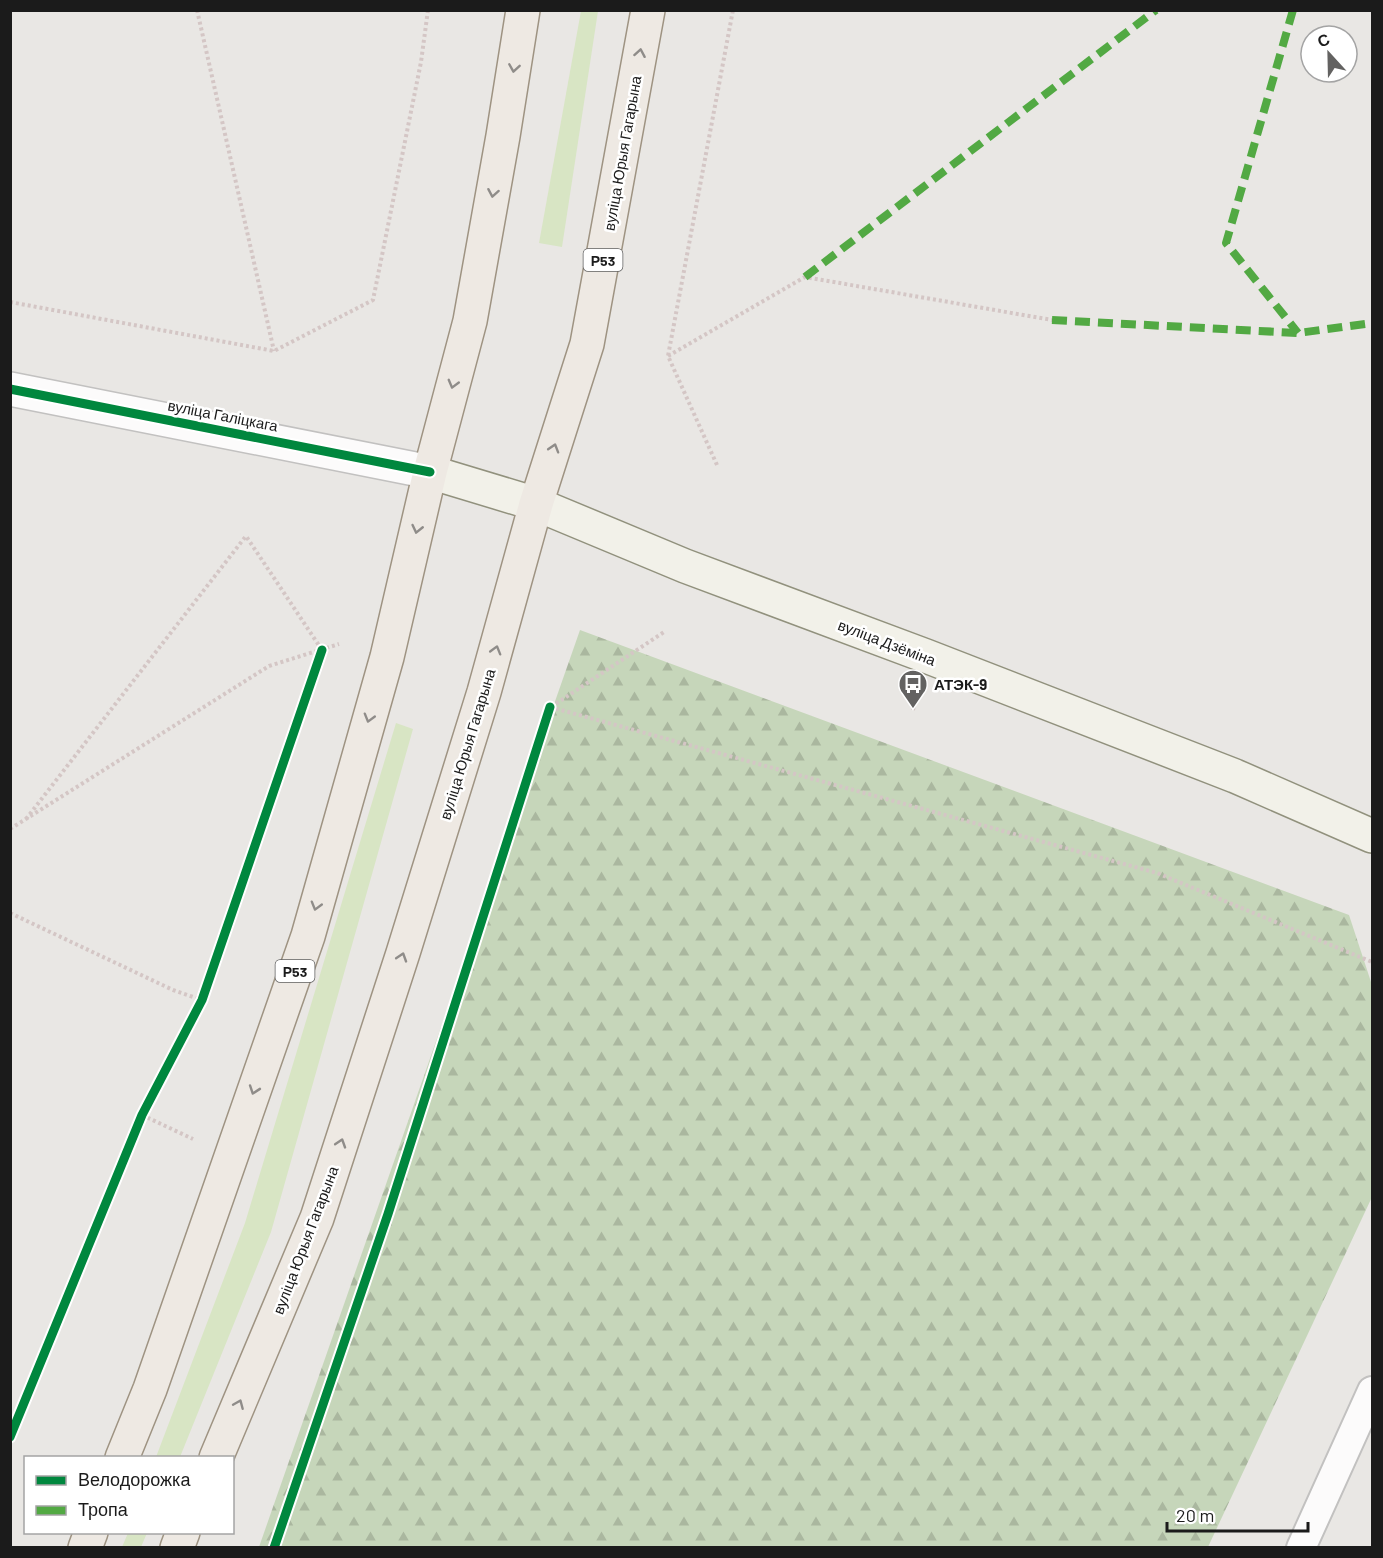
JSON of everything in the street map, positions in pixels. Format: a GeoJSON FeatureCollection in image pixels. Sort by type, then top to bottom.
{"type":"FeatureCollection","features":[{"type":"Feature","properties":{"kind":"main road","name":"Р53"},"geometry":{"type":"LineString","coordinates":[[123,1456],[150,1389],[308,936],[387,657],[430,472],[470,321],[523,10]]}},
{"type":"Feature","properties":{"kind":"main road","name":"вуліца Юрыя Гагарына"},"geometry":{"type":"LineString","coordinates":[[217,1456],[317,1218],[484,692],[537,504],[587,344],[648,10]]}},
{"type":"Feature","properties":{"kind":"main road","name":"вуліца Дзёміна"},"geometry":{"type":"LineString","coordinates":[[430,472],[537,504],[685,566],[1236,776],[1372,836]]}},
{"type":"Feature","properties":{"kind":"main road"},"geometry":{"type":"LineString","coordinates":[[85,1548],[91,1534]]}},
{"type":"Feature","properties":{"kind":"main road"},"geometry":{"type":"LineString","coordinates":[[177,1548],[183,1534]]}},
{"type":"Feature","properties":{"kind":"street","name":"вуліца Галіцкага"},"geometry":{"type":"LineString","coordinates":[[10,390],[430,472]]}},
{"type":"Feature","properties":{"kind":"lane"},"geometry":{"type":"LineString","coordinates":[[1301,1548],[1372,1391]]}},
{"type":"Feature","properties":{"kind":"path"},"geometry":{"type":"LineString","coordinates":[[197,10],[274,351]]}},
{"type":"Feature","properties":{"kind":"path"},"geometry":{"type":"LineString","coordinates":[[10,302],[274,351],[373,300],[421,62],[428,10]]}},
{"type":"Feature","properties":{"kind":"path"},"geometry":{"type":"LineString","coordinates":[[717,465],[668,356],[732,10]]}},
{"type":"Feature","properties":{"kind":"path"},"geometry":{"type":"LineString","coordinates":[[668,356],[805,277],[1052,320]]}},
{"type":"Feature","properties":{"kind":"path"},"geometry":{"type":"LineString","coordinates":[[26,819],[246,536],[321,650]]}},
{"type":"Feature","properties":{"kind":"path"},"geometry":{"type":"LineString","coordinates":[[664,632],[550,707],[1157,873],[1372,962]]}},
{"type":"Feature","properties":{"kind":"path"},"geometry":{"type":"LineString","coordinates":[[10,829],[269,666],[339,644]]}},
{"type":"Feature","properties":{"kind":"path"},"geometry":{"type":"LineString","coordinates":[[10,913],[173,990],[202,1000]]}},
{"type":"Feature","properties":{"kind":"path"},"geometry":{"type":"LineString","coordinates":[[142,1115],[231,1156]]}},
{"type":"Feature","properties":{"kind":"green space"},"geometry":{"type":"Polygon","coordinates":[[[581,11],[598,11],[562,247],[539,243],[581,11]]]}},
{"type":"Feature","properties":{"kind":"green space"},"geometry":{"type":"Polygon","coordinates":[[[580,630],[1349,915],[1372,985],[1372,1197],[1208,1547],[259,1547],[580,630]]]}},
{"type":"Feature","properties":{"kind":"green space"},"geometry":{"type":"Polygon","coordinates":[[[396,723],[413,729],[271,1232],[180,1456],[156,1456],[245,1223],[396,723]]]}},
{"type":"Feature","properties":{"kind":"green space"},"geometry":{"type":"Polygon","coordinates":[[[127,1534],[147,1534],[141,1547],[122,1547],[127,1534]]]}},
{"type":"Feature","properties":{"kind":"marked path"},"geometry":{"type":"LineString","coordinates":[[805,277],[1156,10]]}},
{"type":"Feature","properties":{"kind":"marked path"},"geometry":{"type":"LineString","coordinates":[[1293,10],[1226,243],[1298,333]]}},
{"type":"Feature","properties":{"kind":"marked path"},"geometry":{"type":"LineString","coordinates":[[1052,320],[1298,333],[1372,323]]}},
{"type":"Feature","properties":{"kind":"cycle path"},"geometry":{"type":"LineString","coordinates":[[10,389],[430,472]]}},
{"type":"Feature","properties":{"kind":"cycle path"},"geometry":{"type":"LineString","coordinates":[[10,1437],[142,1115],[202,1000],[322,650]]}},
{"type":"Feature","properties":{"kind":"cycle path"},"geometry":{"type":"LineString","coordinates":[[274,1548],[388,1214],[550,707]]}},
{"type":"Feature","properties":{"kind":"place","name":"АТЭК-9"},"geometry":{"type":"Point","coordinates":[913,710]}}]}
